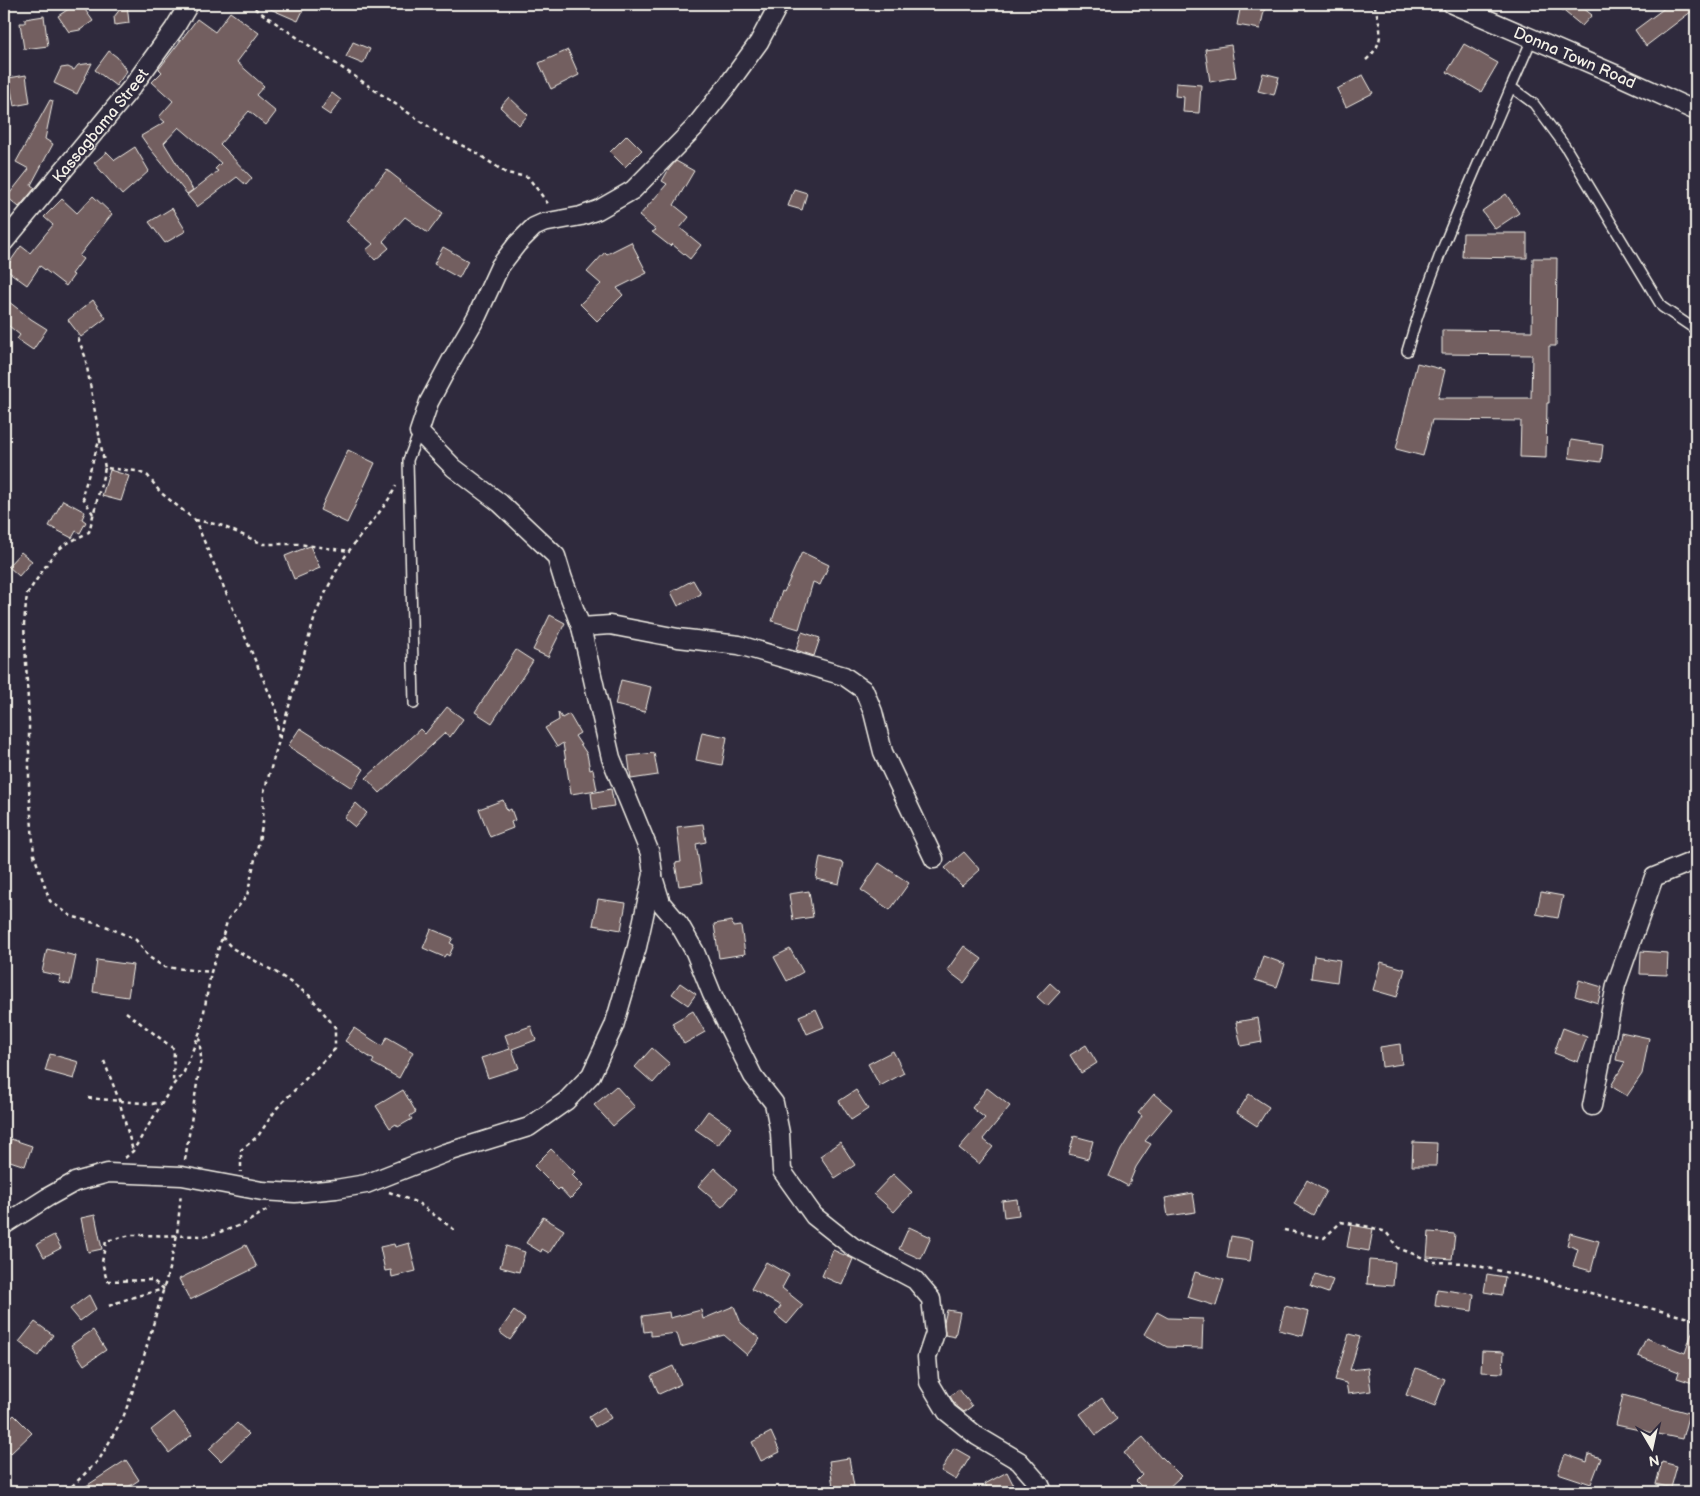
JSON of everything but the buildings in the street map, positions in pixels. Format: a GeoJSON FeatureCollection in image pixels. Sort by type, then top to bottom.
{"type":"FeatureCollection","features":[{"type":"Feature","properties":{"kind":"street","name":"Kassagbama Street"},"geometry":{"type":"LineString","coordinates":[[4,242],[132,87],[174,29],[189,4]]}},
{"type":"Feature","properties":{"kind":"street"},"geometry":{"type":"LineString","coordinates":[[779,4],[759,42],[727,86],[694,128],[634,190],[598,210],[581,216],[543,223],[534,227],[517,244],[500,266],[478,316],[429,402],[419,432],[454,468],[500,503],[556,556],[581,627],[611,758],[650,853],[653,874],[661,903],[679,924],[695,952],[712,994],[753,1076],[774,1103],[780,1133],[782,1171],[814,1216],[853,1247],[915,1280],[931,1299],[935,1333],[928,1357],[929,1382],[947,1412],[977,1436],[1019,1461],[1040,1485],[1043,1492]]}},
{"type":"Feature","properties":{"kind":"street","name":"Donna Town Road"},"geometry":{"type":"LineString","coordinates":[[1452,4],[1617,74],[1696,111]]}},
{"type":"Feature","properties":{"kind":"street"},"geometry":{"type":"LineString","coordinates":[[581,627],[610,625],[678,638],[739,645],[844,676],[864,690],[873,712],[882,752],[934,858]]}},
{"type":"Feature","properties":{"kind":"street"},"geometry":{"type":"LineString","coordinates":[[1592,1106],[1616,985],[1654,877],[1696,860]]}},
{"type":"Feature","properties":{"kind":"street"},"geometry":{"type":"LineString","coordinates":[[4,1226],[75,1182],[108,1173],[182,1176],[262,1191],[294,1193],[336,1189],[366,1184],[445,1153],[529,1127],[566,1101],[591,1075],[614,1026],[637,947],[653,874]]}},
{"type":"Feature","properties":{"kind":"lane"},"geometry":{"type":"LineString","coordinates":[[1407,351],[1427,287],[1454,217],[1480,162],[1532,39]]}},
{"type":"Feature","properties":{"kind":"lane"},"geometry":{"type":"LineString","coordinates":[[1511,87],[1534,104],[1564,146],[1662,307],[1696,330]]}},
{"type":"Feature","properties":{"kind":"lane"},"geometry":{"type":"LineString","coordinates":[[414,704],[408,460],[419,432]]}},
{"type":"Feature","properties":{"kind":"path"},"geometry":{"type":"LineString","coordinates":[[248,4],[441,135],[475,152],[506,174],[528,177],[560,220]]}},
{"type":"Feature","properties":{"kind":"path"},"geometry":{"type":"LineString","coordinates":[[1366,60],[1372,54],[1381,37],[1381,25],[1374,4]]}},
{"type":"Feature","properties":{"kind":"path"},"geometry":{"type":"LineString","coordinates":[[78,338],[85,356],[105,468],[89,532],[64,545],[53,555],[27,594],[24,634],[29,720],[29,788],[34,855],[50,901],[72,916],[108,927],[136,940],[149,957],[164,967],[212,972]]}},
{"type":"Feature","properties":{"kind":"path"},"geometry":{"type":"LineString","coordinates":[[93,514],[82,496],[100,437]]}},
{"type":"Feature","properties":{"kind":"path"},"geometry":{"type":"LineString","coordinates":[[108,1173],[133,1151],[184,1072],[201,1029],[212,972],[228,919],[247,896],[263,822],[264,792],[316,613],[349,551],[372,524],[391,497],[408,460]]}},
{"type":"Feature","properties":{"kind":"path"},"geometry":{"type":"LineString","coordinates":[[105,468],[137,471],[148,476],[160,492],[195,520],[220,525],[263,544],[298,544],[349,551]]}},
{"type":"Feature","properties":{"kind":"path"},"geometry":{"type":"LineString","coordinates":[[195,520],[276,709],[279,743]]}},
{"type":"Feature","properties":{"kind":"path"},"geometry":{"type":"LineString","coordinates":[[222,937],[232,948],[277,973],[310,996],[335,1027],[334,1049],[277,1108],[258,1136],[240,1150],[242,1187]]}},
{"type":"Feature","properties":{"kind":"path"},"geometry":{"type":"LineString","coordinates":[[126,1012],[174,1049],[174,1085]]}},
{"type":"Feature","properties":{"kind":"path"},"geometry":{"type":"LineString","coordinates":[[66,1492],[99,1460],[123,1418],[139,1373],[164,1289],[177,1235],[182,1176],[201,1058],[198,1033]]}},
{"type":"Feature","properties":{"kind":"path"},"geometry":{"type":"LineString","coordinates":[[104,1061],[119,1100],[133,1151]]}},
{"type":"Feature","properties":{"kind":"path"},"geometry":{"type":"LineString","coordinates":[[88,1098],[152,1104],[163,1102]]}},
{"type":"Feature","properties":{"kind":"path"},"geometry":{"type":"LineString","coordinates":[[366,1184],[379,1186],[390,1193],[418,1203],[456,1231]]}},
{"type":"Feature","properties":{"kind":"path"},"geometry":{"type":"LineString","coordinates":[[164,1289],[152,1280],[107,1281],[102,1262],[106,1241],[132,1235],[208,1236],[244,1224],[294,1193]]}},
{"type":"Feature","properties":{"kind":"path"},"geometry":{"type":"LineString","coordinates":[[1284,1230],[1324,1238],[1342,1222],[1370,1227],[1386,1232],[1398,1248],[1434,1262],[1465,1263],[1696,1320]]}},
{"type":"Feature","properties":{"kind":"path"},"geometry":{"type":"LineString","coordinates":[[109,1306],[130,1297],[164,1289]]}}]}
